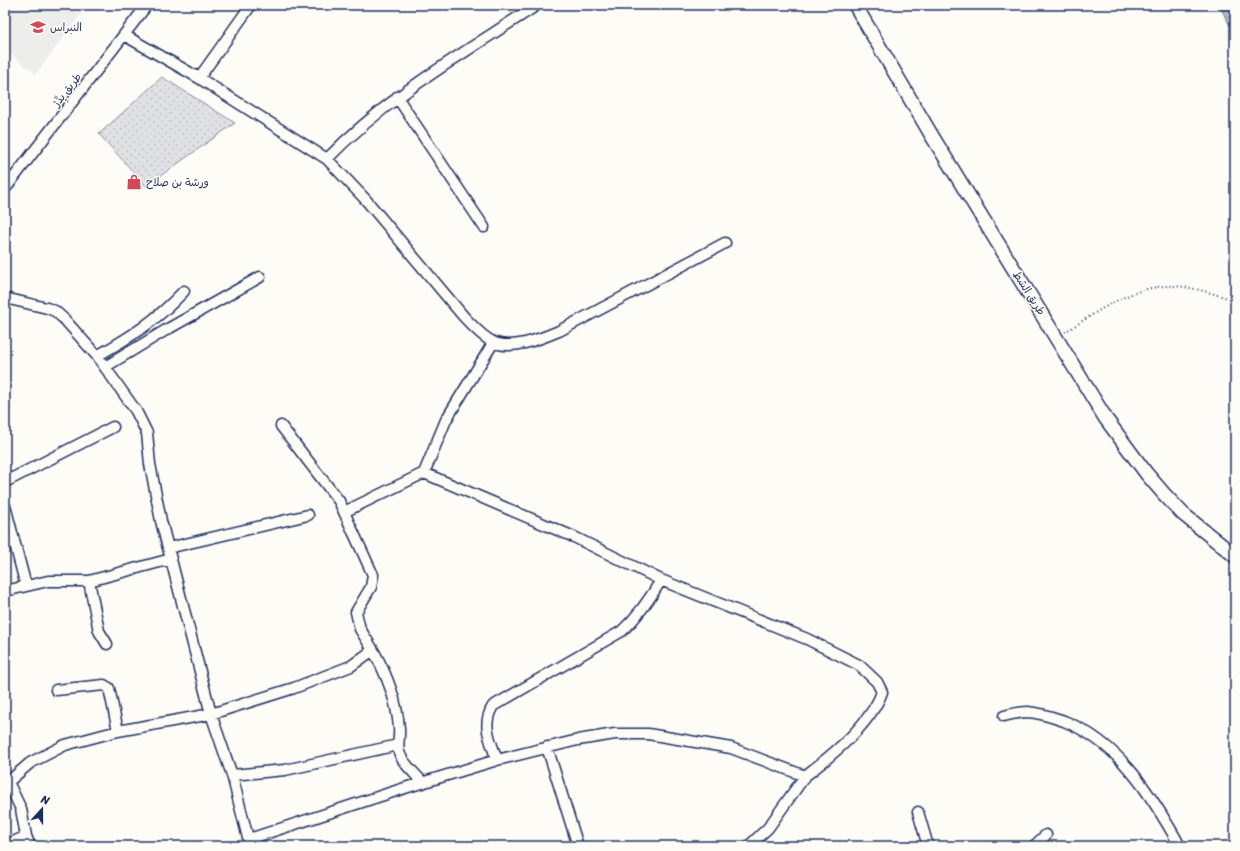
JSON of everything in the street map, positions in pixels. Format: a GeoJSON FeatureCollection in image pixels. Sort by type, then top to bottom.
{"type":"FeatureCollection","features":[{"type":"Feature","properties":{"kind":"main road","name":"طريق الشط"},"geometry":{"type":"LineString","coordinates":[[855,5],[972,201],[1106,419],[1146,473],[1184,514],[1235,556]]}},
{"type":"Feature","properties":{"kind":"street","name":"طريق يِدِّرْ"},"geometry":{"type":"LineString","coordinates":[[5,189],[147,5]]}},
{"type":"Feature","properties":{"kind":"street"},"geometry":{"type":"LineString","coordinates":[[199,78],[251,5]]}},
{"type":"Feature","properties":{"kind":"street"},"geometry":{"type":"LineString","coordinates":[[327,159],[353,133],[397,97],[537,5]]}},
{"type":"Feature","properties":{"kind":"street"},"geometry":{"type":"LineString","coordinates":[[124,35],[199,78],[327,159],[366,200],[464,317],[477,331],[493,343],[521,344],[532,342],[560,331],[725,243]]}},
{"type":"Feature","properties":{"kind":"street"},"geometry":{"type":"LineString","coordinates":[[397,97],[484,227]]}},
{"type":"Feature","properties":{"kind":"street"},"geometry":{"type":"LineString","coordinates":[[105,367],[166,330],[260,277]]}},
{"type":"Feature","properties":{"kind":"street"},"geometry":{"type":"LineString","coordinates":[[97,356],[138,333],[153,322],[184,291]]}},
{"type":"Feature","properties":{"kind":"street"},"geometry":{"type":"LineString","coordinates":[[5,298],[55,311],[97,356],[136,411],[147,433],[150,464],[161,522],[211,714],[232,776],[250,843],[424,783],[497,760],[578,740],[615,734],[648,734],[731,748],[805,776]]}},
{"type":"Feature","properties":{"kind":"street"},"geometry":{"type":"LineString","coordinates":[[344,512],[424,473],[446,420],[493,343]]}},
{"type":"Feature","properties":{"kind":"street"},"geometry":{"type":"LineString","coordinates":[[281,426],[336,497],[373,575],[371,587],[356,612],[360,629],[384,668],[394,699],[400,727],[398,745],[402,758],[424,783]]}},
{"type":"Feature","properties":{"kind":"street"},"geometry":{"type":"LineString","coordinates":[[5,482],[113,427]]}},
{"type":"Feature","properties":{"kind":"street"},"geometry":{"type":"LineString","coordinates":[[424,473],[574,537],[661,580],[807,638],[859,665],[877,682],[882,692],[878,703],[853,734],[805,776],[768,828],[749,846]]}},
{"type":"Feature","properties":{"kind":"street"},"geometry":{"type":"LineString","coordinates":[[5,506],[26,586]]}},
{"type":"Feature","properties":{"kind":"street"},"geometry":{"type":"LineString","coordinates":[[168,548],[308,515]]}},
{"type":"Feature","properties":{"kind":"street"},"geometry":{"type":"LineString","coordinates":[[5,591],[48,581],[89,581],[171,559]]}},
{"type":"Feature","properties":{"kind":"street"},"geometry":{"type":"LineString","coordinates":[[497,760],[486,731],[487,720],[493,706],[622,631],[635,618],[649,600],[661,580]]}},
{"type":"Feature","properties":{"kind":"street"},"geometry":{"type":"LineString","coordinates":[[89,581],[99,631],[107,644]]}},
{"type":"Feature","properties":{"kind":"street"},"geometry":{"type":"LineString","coordinates":[[5,846],[28,841],[21,808],[7,782],[30,763],[49,752],[65,745],[118,731],[211,714],[294,688],[351,666],[373,650]]}},
{"type":"Feature","properties":{"kind":"street"},"geometry":{"type":"LineString","coordinates":[[56,690],[104,685],[109,688],[118,731]]}},
{"type":"Feature","properties":{"kind":"street"},"geometry":{"type":"LineString","coordinates":[[1004,716],[1026,712],[1047,715],[1073,725],[1095,737],[1132,772],[1147,790],[1180,846]]}},
{"type":"Feature","properties":{"kind":"street"},"geometry":{"type":"LineString","coordinates":[[232,776],[285,770],[398,745]]}},
{"type":"Feature","properties":{"kind":"street"},"geometry":{"type":"LineString","coordinates":[[547,747],[578,846]]}},
{"type":"Feature","properties":{"kind":"street"},"geometry":{"type":"LineString","coordinates":[[918,812],[928,846]]}},
{"type":"Feature","properties":{"kind":"street"},"geometry":{"type":"LineString","coordinates":[[1034,846],[1046,835]]}},
{"type":"Feature","properties":{"kind":"path"},"geometry":{"type":"LineString","coordinates":[[1057,337],[1117,300],[1143,290],[1170,286],[1209,292],[1235,300]]}},
{"type":"Feature","properties":{"kind":"shaded area","name":"النبراس"},"geometry":{"type":"Polygon","coordinates":[[[5,5],[88,5],[36,74],[5,50],[5,5]]]}},
{"type":"Feature","properties":{"kind":"shaded area"},"geometry":{"type":"Polygon","coordinates":[[[162,77],[235,123],[146,186],[99,134],[162,77]]]}},
{"type":"Feature","properties":{"kind":"water"},"geometry":{"type":"Polygon","coordinates":[[[1219,5],[1235,5],[1235,35],[1219,5]]]}},
{"type":"Feature","properties":{"kind":"place","name":"النبراس"},"geometry":{"type":"Point","coordinates":[38,27]}},
{"type":"Feature","properties":{"kind":"place","name":"ورشة بن صلاح"},"geometry":{"type":"Point","coordinates":[134,182]}}]}
